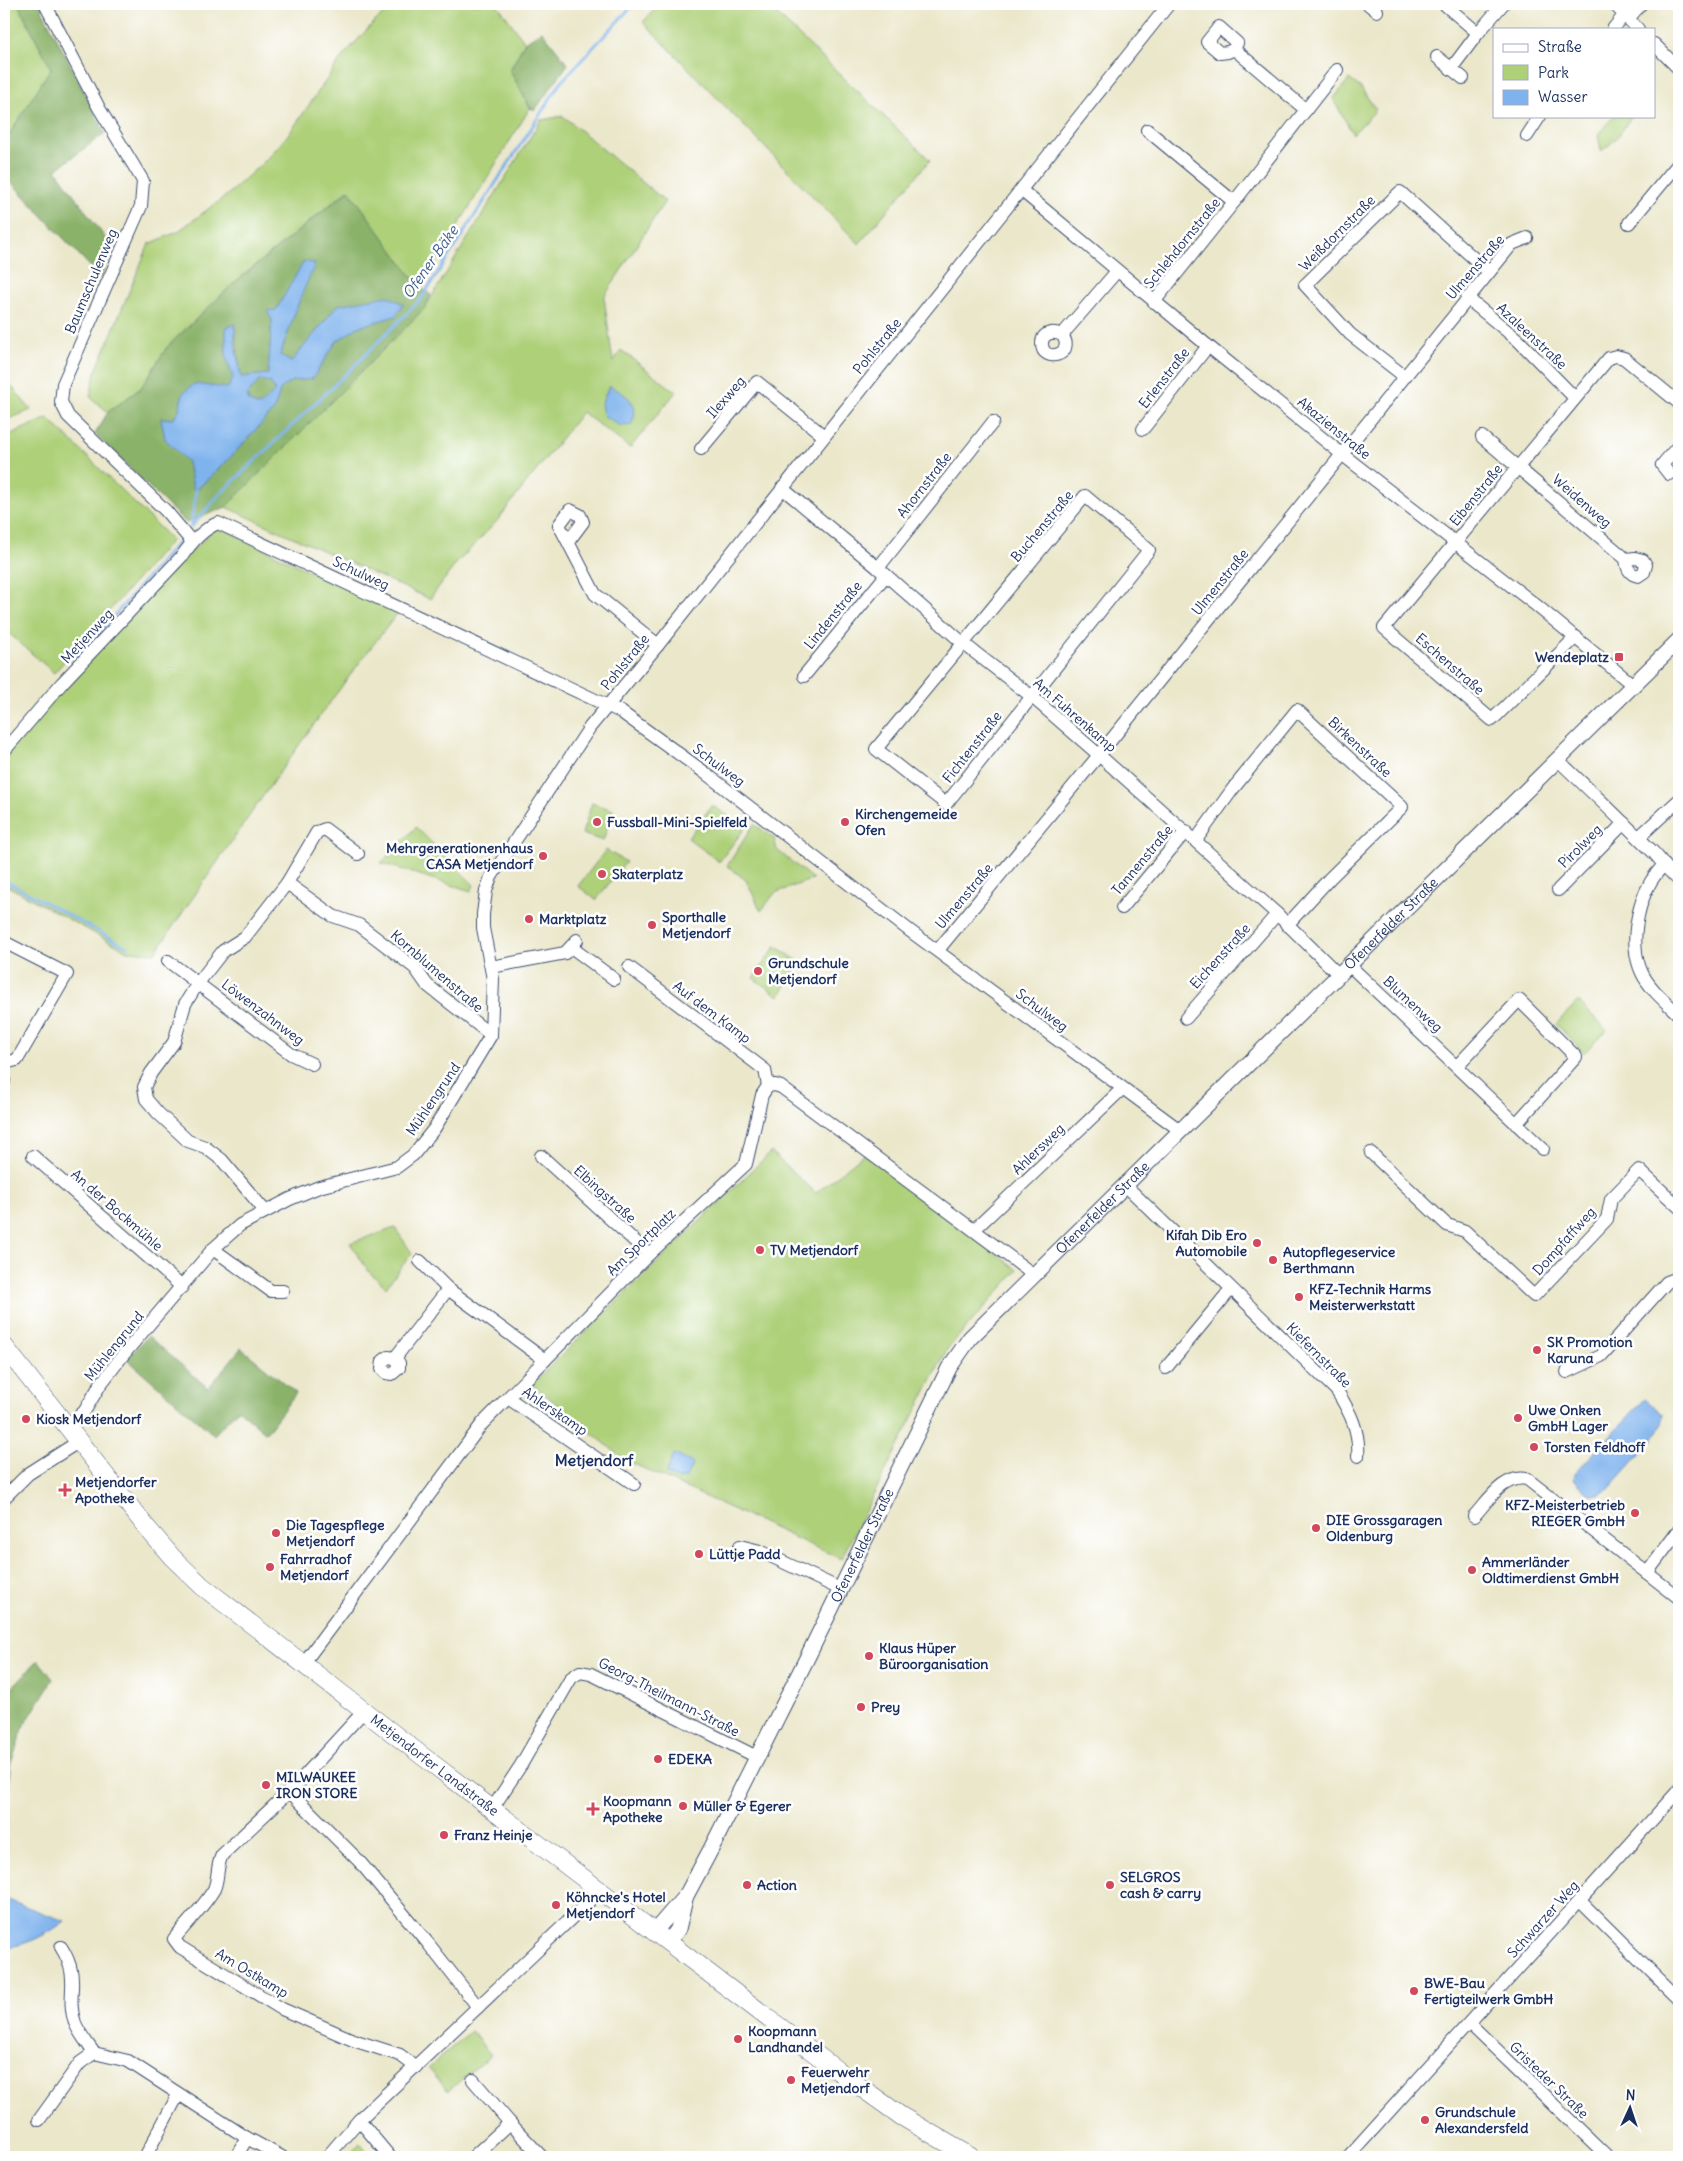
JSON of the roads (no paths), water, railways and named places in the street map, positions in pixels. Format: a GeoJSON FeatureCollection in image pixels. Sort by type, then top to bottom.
{"type":"FeatureCollection","features":[{"type":"Feature","properties":{"kind":"main road","name":"Metjendorfer Landstraße"},"geometry":{"type":"LineString","coordinates":[[4,1346],[147,1528],[193,1578],[600,1891],[885,2105],[971,2157]]}},
{"type":"Feature","properties":{"kind":"street","name":"Baumschulenweg"},"geometry":{"type":"LineString","coordinates":[[45,4],[99,108],[143,181],[141,206],[63,384],[61,402],[68,416],[166,511],[192,542]]}},
{"type":"Feature","properties":{"kind":"street","name":"Pohlstraße"},"geometry":{"type":"LineString","coordinates":[[608,706],[658,646],[1169,4]]}},
{"type":"Feature","properties":{"kind":"street"},"geometry":{"type":"LineString","coordinates":[[1444,4],[1478,33]]}},
{"type":"Feature","properties":{"kind":"street"},"geometry":{"type":"LineString","coordinates":[[1452,68],[1503,4]]}},
{"type":"Feature","properties":{"kind":"street"},"geometry":{"type":"LineString","coordinates":[[1614,4],[1637,28]]}},
{"type":"Feature","properties":{"kind":"street"},"geometry":{"type":"LineString","coordinates":[[1614,28],[1641,4]]}},
{"type":"Feature","properties":{"kind":"street"},"geometry":{"type":"LineString","coordinates":[[1656,46],[1679,69]]}},
{"type":"Feature","properties":{"kind":"street"},"geometry":{"type":"LineString","coordinates":[[1234,49],[1306,110]]}},
{"type":"Feature","properties":{"kind":"street"},"geometry":{"type":"LineString","coordinates":[[1437,57],[1464,78]]}},
{"type":"Feature","properties":{"kind":"street","name":"Schlehdornstraße"},"geometry":{"type":"LineString","coordinates":[[1154,302],[1337,70]]}},
{"type":"Feature","properties":{"kind":"street"},"geometry":{"type":"LineString","coordinates":[[1528,136],[1539,118]]}},
{"type":"Feature","properties":{"kind":"street","name":"Schlehdornstraße"},"geometry":{"type":"LineString","coordinates":[[1148,130],[1234,202]]}},
{"type":"Feature","properties":{"kind":"street"},"geometry":{"type":"LineString","coordinates":[[1629,223],[1679,163]]}},
{"type":"Feature","properties":{"kind":"street","name":"Akazienstraße"},"geometry":{"type":"LineString","coordinates":[[1021,190],[1208,346],[1342,454],[1457,542],[1633,685]]}},
{"type":"Feature","properties":{"kind":"street","name":"Weißdornstraße"},"geometry":{"type":"LineString","coordinates":[[1404,376],[1350,334],[1305,285],[1400,192],[1489,272]]}},
{"type":"Feature","properties":{"kind":"street","name":"Ulmenstraße"},"geometry":{"type":"LineString","coordinates":[[938,950],[1099,755],[1467,298],[1512,244],[1527,238]]}},
{"type":"Feature","properties":{"kind":"street"},"geometry":{"type":"LineString","coordinates":[[1062,335],[1117,271]]}},
{"type":"Feature","properties":{"kind":"street","name":"Azaleenstraße"},"geometry":{"type":"LineString","coordinates":[[1467,298],[1518,340],[1575,398]]}},
{"type":"Feature","properties":{"kind":"street","name":"Erlenstraße"},"geometry":{"type":"LineString","coordinates":[[1143,429],[1208,346]]}},
{"type":"Feature","properties":{"kind":"street","name":"Eibenstraße"},"geometry":{"type":"LineString","coordinates":[[1457,542],[1606,360],[1616,356],[1624,358],[1679,403]]}},
{"type":"Feature","properties":{"kind":"street","name":"Ilexweg"},"geometry":{"type":"LineString","coordinates":[[701,449],[756,382],[824,436]]}},
{"type":"Feature","properties":{"kind":"street","name":"Ahornstraße"},"geometry":{"type":"LineString","coordinates":[[882,571],[993,422]]}},
{"type":"Feature","properties":{"kind":"street","name":"Eibenstraße"},"geometry":{"type":"LineString","coordinates":[[1482,437],[1518,466]]}},
{"type":"Feature","properties":{"kind":"street"},"geometry":{"type":"LineString","coordinates":[[1669,474],[1662,465],[1679,444]]}},
{"type":"Feature","properties":{"kind":"street","name":"Weidenweg"},"geometry":{"type":"LineString","coordinates":[[1518,466],[1626,559]]}},
{"type":"Feature","properties":{"kind":"street","name":"Am Fuhrenkamp"},"geometry":{"type":"LineString","coordinates":[[782,488],[882,571],[964,644],[1031,696],[1186,831],[1287,925],[1344,970]]}},
{"type":"Feature","properties":{"kind":"street","name":"Buchenstraße"},"geometry":{"type":"LineString","coordinates":[[964,644],[1084,496],[1149,550],[1031,696]]}},
{"type":"Feature","properties":{"kind":"street","name":"Schulweg"},"geometry":{"type":"LineString","coordinates":[[192,542],[212,525],[218,523],[621,712],[699,768],[1122,1089],[1180,1130]]}},
{"type":"Feature","properties":{"kind":"street","name":"Metjenweg"},"geometry":{"type":"LineString","coordinates":[[4,750],[62,683],[182,556],[192,542]]}},
{"type":"Feature","properties":{"kind":"street"},"geometry":{"type":"LineString","coordinates":[[568,542],[595,594],[658,646]]}},
{"type":"Feature","properties":{"kind":"street","name":"Eschenstraße"},"geometry":{"type":"LineString","coordinates":[[1457,542],[1384,628],[1492,720],[1576,637]]}},
{"type":"Feature","properties":{"kind":"street","name":"Lindenstraße"},"geometry":{"type":"LineString","coordinates":[[804,676],[882,571]]}},
{"type":"Feature","properties":{"kind":"street","name":"Ofenerfelder Straße"},"geometry":{"type":"LineString","coordinates":[[669,1942],[678,1929],[687,1894],[757,1757],[949,1368],[970,1338],[1679,640]]}},
{"type":"Feature","properties":{"kind":"street","name":"Fichtenstraße"},"geometry":{"type":"LineString","coordinates":[[964,644],[876,749],[938,798],[946,804],[1031,696]]}},
{"type":"Feature","properties":{"kind":"street"},"geometry":{"type":"LineString","coordinates":[[491,1035],[491,967],[483,928],[483,914],[486,892],[491,877],[590,727],[608,706]]}},
{"type":"Feature","properties":{"kind":"street","name":"Birkenstraße"},"geometry":{"type":"LineString","coordinates":[[1196,840],[1232,790],[1297,710],[1402,807],[1330,878],[1287,925]]}},
{"type":"Feature","properties":{"kind":"street"},"geometry":{"type":"LineString","coordinates":[[1558,760],[1639,837],[1679,880]]}},
{"type":"Feature","properties":{"kind":"street"},"geometry":{"type":"LineString","coordinates":[[1639,837],[1679,800]]}},
{"type":"Feature","properties":{"kind":"street","name":"Pirolweg"},"geometry":{"type":"LineString","coordinates":[[1558,890],[1624,823]]}},
{"type":"Feature","properties":{"kind":"street"},"geometry":{"type":"LineString","coordinates":[[265,1212],[222,1160],[204,1148],[188,1141],[146,1099],[144,1087],[151,1073],[174,1042],[185,1004],[198,983],[223,951],[245,937],[287,883],[317,832],[326,829],[358,854]]}},
{"type":"Feature","properties":{"kind":"street","name":"Tannenstraße"},"geometry":{"type":"LineString","coordinates":[[1122,908],[1186,831]]}},
{"type":"Feature","properties":{"kind":"street"},"geometry":{"type":"LineString","coordinates":[[1664,866],[1652,882],[1643,900],[1636,928],[1636,950],[1642,972],[1653,989],[1677,1013]]}},
{"type":"Feature","properties":{"kind":"street","name":"Kornblumenstraße"},"geometry":{"type":"LineString","coordinates":[[287,883],[333,916],[358,925],[415,968],[427,985],[491,1035]]}},
{"type":"Feature","properties":{"kind":"street","name":"Eichenstraße"},"geometry":{"type":"LineString","coordinates":[[1186,1018],[1277,914]]}},
{"type":"Feature","properties":{"kind":"street"},"geometry":{"type":"LineString","coordinates":[[4,942],[67,974],[17,1060],[4,1062]]}},
{"type":"Feature","properties":{"kind":"street"},"geometry":{"type":"LineString","coordinates":[[491,967],[565,953],[574,943],[614,980]]}},
{"type":"Feature","properties":{"kind":"street"},"geometry":{"type":"LineString","coordinates":[[168,961],[198,983]]}},
{"type":"Feature","properties":{"kind":"street","name":"Auf dem Kamp"},"geometry":{"type":"LineString","coordinates":[[629,967],[765,1070],[768,1086]]}},
{"type":"Feature","properties":{"kind":"street","name":"Blumenweg"},"geometry":{"type":"LineString","coordinates":[[1344,970],[1457,1066],[1543,1149]]}},
{"type":"Feature","properties":{"kind":"street","name":"Löwenzahnweg"},"geometry":{"type":"LineString","coordinates":[[198,983],[291,1054],[312,1064]]}},
{"type":"Feature","properties":{"kind":"street"},"geometry":{"type":"LineString","coordinates":[[1457,1066],[1518,1000],[1576,1057],[1516,1124]]}},
{"type":"Feature","properties":{"kind":"street","name":"Mühlengrund"},"geometry":{"type":"LineString","coordinates":[[67,1426],[84,1412],[100,1385],[213,1249],[240,1225],[319,1187],[384,1171],[405,1162],[434,1129],[491,1035]]}},
{"type":"Feature","properties":{"kind":"street"},"geometry":{"type":"LineString","coordinates":[[4,1072],[4,1081]]}},
{"type":"Feature","properties":{"kind":"street"},"geometry":{"type":"LineString","coordinates":[[768,1086],[775,1085],[781,1087],[1034,1275]]}},
{"type":"Feature","properties":{"kind":"street","name":"Am Sportplatz"},"geometry":{"type":"LineString","coordinates":[[303,1664],[482,1424],[649,1254],[746,1164],[762,1095],[768,1086]]}},
{"type":"Feature","properties":{"kind":"street","name":"Ahlersweg"},"geometry":{"type":"LineString","coordinates":[[974,1230],[1122,1089]]}},
{"type":"Feature","properties":{"kind":"street","name":"Dompfaffweg"},"geometry":{"type":"LineString","coordinates":[[1372,1153],[1447,1225],[1465,1231],[1534,1296],[1607,1219],[1611,1199],[1639,1170],[1679,1206]]}},
{"type":"Feature","properties":{"kind":"street","name":"An der Bockmühle"},"geometry":{"type":"LineString","coordinates":[[33,1156],[182,1287]]}},
{"type":"Feature","properties":{"kind":"street","name":"Elbingstraße"},"geometry":{"type":"LineString","coordinates":[[542,1156],[649,1254]]}},
{"type":"Feature","properties":{"kind":"street","name":"Kiefernstraße"},"geometry":{"type":"LineString","coordinates":[[1125,1185],[1337,1391],[1353,1418],[1359,1443],[1358,1456]]}},
{"type":"Feature","properties":{"kind":"street"},"geometry":{"type":"LineString","coordinates":[[213,1249],[271,1292],[283,1291]]}},
{"type":"Feature","properties":{"kind":"street"},"geometry":{"type":"LineString","coordinates":[[420,1261],[448,1289],[545,1360]]}},
{"type":"Feature","properties":{"kind":"street"},"geometry":{"type":"LineString","coordinates":[[1567,1372],[1601,1356],[1668,1282],[1675,1278],[1679,1280]]}},
{"type":"Feature","properties":{"kind":"street"},"geometry":{"type":"LineString","coordinates":[[395,1358],[448,1289]]}},
{"type":"Feature","properties":{"kind":"street"},"geometry":{"type":"LineString","coordinates":[[1166,1368],[1231,1289]]}},
{"type":"Feature","properties":{"kind":"street","name":"Ahlerskamp"},"geometry":{"type":"LineString","coordinates":[[508,1398],[634,1484]]}},
{"type":"Feature","properties":{"kind":"street"},"geometry":{"type":"LineString","coordinates":[[4,1498],[28,1474],[78,1442]]}},
{"type":"Feature","properties":{"kind":"street"},"geometry":{"type":"LineString","coordinates":[[1474,1516],[1506,1482],[1517,1477],[1527,1479],[1679,1598]]}},
{"type":"Feature","properties":{"kind":"street"},"geometry":{"type":"LineString","coordinates":[[1647,1573],[1679,1530]]}},
{"type":"Feature","properties":{"kind":"street"},"geometry":{"type":"LineString","coordinates":[[740,1546],[760,1551],[840,1589]]}},
{"type":"Feature","properties":{"kind":"street","name":"Georg-Theilmann-Straße"},"geometry":{"type":"LineString","coordinates":[[492,1808],[521,1766],[572,1678],[580,1672],[592,1674],[757,1757]]}},
{"type":"Feature","properties":{"kind":"street","name":"Am Ostkamp"},"geometry":{"type":"LineString","coordinates":[[364,1711],[289,1791],[222,1855],[217,1865],[213,1891],[174,1939],[180,1947],[282,2009],[353,2040],[406,2057],[416,2067]]}},
{"type":"Feature","properties":{"kind":"street"},"geometry":{"type":"LineString","coordinates":[[289,1791],[359,1861],[427,1942],[478,2007]]}},
{"type":"Feature","properties":{"kind":"street","name":"Schwarzer Weg"},"geometry":{"type":"LineString","coordinates":[[1348,2157],[1679,1791]]}},
{"type":"Feature","properties":{"kind":"street"},"geometry":{"type":"LineString","coordinates":[[327,2157],[360,2120],[600,1891]]}},
{"type":"Feature","properties":{"kind":"street","name":"Ofenerfelder Straße"},"geometry":{"type":"LineString","coordinates":[[655,1931],[687,1894]]}},
{"type":"Feature","properties":{"kind":"street"},"geometry":{"type":"LineString","coordinates":[[1580,1901],[1679,1999]]}},
{"type":"Feature","properties":{"kind":"street"},"geometry":{"type":"LineString","coordinates":[[61,1947],[69,1960],[73,1972],[73,2006],[76,2025],[94,2053],[128,2061],[178,2095],[247,2138],[282,2157]]}},
{"type":"Feature","properties":{"kind":"street","name":"Gristeder Straße"},"geometry":{"type":"LineString","coordinates":[[1470,2024],[1608,2157]]}},
{"type":"Feature","properties":{"kind":"street"},"geometry":{"type":"LineString","coordinates":[[39,2120],[80,2063],[94,2053]]}},
{"type":"Feature","properties":{"kind":"street"},"geometry":{"type":"LineString","coordinates":[[473,2080],[542,2157]]}},
{"type":"Feature","properties":{"kind":"street"},"geometry":{"type":"LineString","coordinates":[[145,2157],[178,2095]]}},
{"type":"Feature","properties":{"kind":"street"},"geometry":{"type":"LineString","coordinates":[[360,2120],[390,2157]]}},
{"type":"Feature","properties":{"kind":"street"},"geometry":{"type":"LineString","coordinates":[[474,2157],[510,2123]]}},
{"type":"Feature","properties":{"kind":"street"},"geometry":{"type":"LineString","coordinates":[[236,2157],[247,2138]]}},
{"type":"Feature","properties":{"kind":"water"},"geometry":{"type":"Polygon","coordinates":[[[304,261],[315,264],[301,296],[280,355],[291,362],[338,305],[388,296],[403,304],[396,316],[358,327],[337,341],[312,379],[292,381],[281,388],[274,410],[227,461],[196,490],[193,488],[188,462],[165,439],[161,418],[173,419],[179,410],[183,393],[194,384],[228,388],[233,378],[226,356],[226,328],[235,324],[235,344],[241,377],[268,374],[272,320],[267,311],[276,310],[304,261]],[[260,380],[247,395],[249,402],[260,406],[275,391],[271,383],[260,380]]]}},
{"type":"Feature","properties":{"kind":"water"},"geometry":{"type":"Polygon","coordinates":[[[609,386],[627,396],[634,405],[635,411],[631,425],[621,426],[604,416],[601,405],[609,386]]]}},
{"type":"Feature","properties":{"kind":"water"},"geometry":{"type":"Polygon","coordinates":[[[1645,1399],[1664,1415],[1662,1425],[1652,1441],[1609,1489],[1599,1494],[1589,1494],[1573,1480],[1574,1474],[1645,1399]]]}},
{"type":"Feature","properties":{"kind":"water"},"geometry":{"type":"Polygon","coordinates":[[[674,1454],[693,1463],[686,1478],[676,1479],[666,1474],[674,1454]]]}},
{"type":"Feature","properties":{"kind":"water"},"geometry":{"type":"Polygon","coordinates":[[[8,1900],[65,1921],[36,1939],[4,1948],[4,1905],[8,1900]]]}},
{"type":"Feature","properties":{"kind":"waterway","name":"Ofener Bäke"},"geometry":{"type":"LineString","coordinates":[[191,527],[218,496],[349,371],[421,299],[561,82],[634,4]]}},
{"type":"Feature","properties":{"kind":"waterway"},"geometry":{"type":"LineString","coordinates":[[191,526],[196,490]]}},
{"type":"Feature","properties":{"kind":"waterway"},"geometry":{"type":"LineString","coordinates":[[72,664],[182,538]]}},
{"type":"Feature","properties":{"kind":"waterway"},"geometry":{"type":"LineString","coordinates":[[4,880],[127,947]]}},
{"type":"Feature","properties":{"kind":"place","name":"Wendeplatz"},"geometry":{"type":"Point","coordinates":[1619,657]}},
{"type":"Feature","properties":{"kind":"place","name":"Fussball-Mini-Spielfeld"},"geometry":{"type":"Point","coordinates":[597,822]}},
{"type":"Feature","properties":{"kind":"place","name":"Kirchengemeide Ofen"},"geometry":{"type":"Point","coordinates":[845,822]}},
{"type":"Feature","properties":{"kind":"place","name":"Mehrgenerationenhaus CASA Metjendorf"},"geometry":{"type":"Point","coordinates":[543,856]}},
{"type":"Feature","properties":{"kind":"place","name":"Skaterplatz"},"geometry":{"type":"Point","coordinates":[602,874]}},
{"type":"Feature","properties":{"kind":"place","name":"Marktplatz"},"geometry":{"type":"Point","coordinates":[529,919]}},
{"type":"Feature","properties":{"kind":"place","name":"Sporthalle Metjendorf"},"geometry":{"type":"Point","coordinates":[652,925]}},
{"type":"Feature","properties":{"kind":"place","name":"Grundschule Metjendorf"},"geometry":{"type":"Point","coordinates":[758,971]}},
{"type":"Feature","properties":{"kind":"place","name":"Kifah Dib Ero Automobile"},"geometry":{"type":"Point","coordinates":[1257,1243]}},
{"type":"Feature","properties":{"kind":"place","name":"TV Metjendorf"},"geometry":{"type":"Point","coordinates":[760,1250]}},
{"type":"Feature","properties":{"kind":"place","name":"Autopflegeservice Berthmann"},"geometry":{"type":"Point","coordinates":[1273,1260]}},
{"type":"Feature","properties":{"kind":"place","name":"KFZ-Technik Harms Meisterwerkstatt"},"geometry":{"type":"Point","coordinates":[1299,1297]}},
{"type":"Feature","properties":{"kind":"place","name":"SK Promotion Karuna"},"geometry":{"type":"Point","coordinates":[1537,1350]}},
{"type":"Feature","properties":{"kind":"place","name":"Uwe Onken GmbH Lager"},"geometry":{"type":"Point","coordinates":[1518,1418]}},
{"type":"Feature","properties":{"kind":"place","name":"Kiosk Metjendorf"},"geometry":{"type":"Point","coordinates":[26,1419]}},
{"type":"Feature","properties":{"kind":"place","name":"Torsten Feldhoff"},"geometry":{"type":"Point","coordinates":[1534,1447]}},
{"type":"Feature","properties":{"kind":"place","name":"Metjendorfer Apotheke"},"geometry":{"type":"Point","coordinates":[65,1490]}},
{"type":"Feature","properties":{"kind":"place","name":"KFZ-Meisterbetrieb RIEGER GmbH"},"geometry":{"type":"Point","coordinates":[1635,1513]}},
{"type":"Feature","properties":{"kind":"place","name":"DIE Grossgaragen Oldenburg"},"geometry":{"type":"Point","coordinates":[1316,1528]}},
{"type":"Feature","properties":{"kind":"place","name":"Die Tagespflege Metjendorf"},"geometry":{"type":"Point","coordinates":[276,1533]}},
{"type":"Feature","properties":{"kind":"place","name":"Lüttje Padd"},"geometry":{"type":"Point","coordinates":[699,1554]}},
{"type":"Feature","properties":{"kind":"place","name":"Fahrradhof Metjendorf"},"geometry":{"type":"Point","coordinates":[270,1567]}},
{"type":"Feature","properties":{"kind":"place","name":"Ammerländer Oldtimerdienst GmbH"},"geometry":{"type":"Point","coordinates":[1472,1570]}},
{"type":"Feature","properties":{"kind":"place","name":"Klaus Hüper Büroorganisation"},"geometry":{"type":"Point","coordinates":[869,1656]}},
{"type":"Feature","properties":{"kind":"place","name":"Prey"},"geometry":{"type":"Point","coordinates":[861,1707]}},
{"type":"Feature","properties":{"kind":"place","name":"EDEKA"},"geometry":{"type":"Point","coordinates":[658,1759]}},
{"type":"Feature","properties":{"kind":"place","name":"MILWAUKEE IRON STORE"},"geometry":{"type":"Point","coordinates":[266,1785]}},
{"type":"Feature","properties":{"kind":"place","name":"Müller & Egerer"},"geometry":{"type":"Point","coordinates":[683,1806]}},
{"type":"Feature","properties":{"kind":"place","name":"Koopmann Apotheke"},"geometry":{"type":"Point","coordinates":[593,1809]}},
{"type":"Feature","properties":{"kind":"place","name":"Franz Heinje"},"geometry":{"type":"Point","coordinates":[444,1835]}},
{"type":"Feature","properties":{"kind":"place","name":"Action"},"geometry":{"type":"Point","coordinates":[747,1885]}},
{"type":"Feature","properties":{"kind":"place","name":"SELGROS cash & carry"},"geometry":{"type":"Point","coordinates":[1110,1885]}},
{"type":"Feature","properties":{"kind":"place","name":"Köhncke's Hotel Metjendorf"},"geometry":{"type":"Point","coordinates":[556,1905]}},
{"type":"Feature","properties":{"kind":"place","name":"BWE-Bau Fertigteilwerk GmbH"},"geometry":{"type":"Point","coordinates":[1414,1991]}},
{"type":"Feature","properties":{"kind":"place","name":"Koopmann Landhandel"},"geometry":{"type":"Point","coordinates":[738,2039]}},
{"type":"Feature","properties":{"kind":"place","name":"Feuerwehr Metjendorf"},"geometry":{"type":"Point","coordinates":[791,2080]}},
{"type":"Feature","properties":{"kind":"place","name":"Grundschule Alexandersfeld"},"geometry":{"type":"Point","coordinates":[1425,2120]}},
{"type":"Feature","properties":{"kind":"district","name":"Metjendorf"},"geometry":{"type":"Point","coordinates":[594,1460]}}]}
